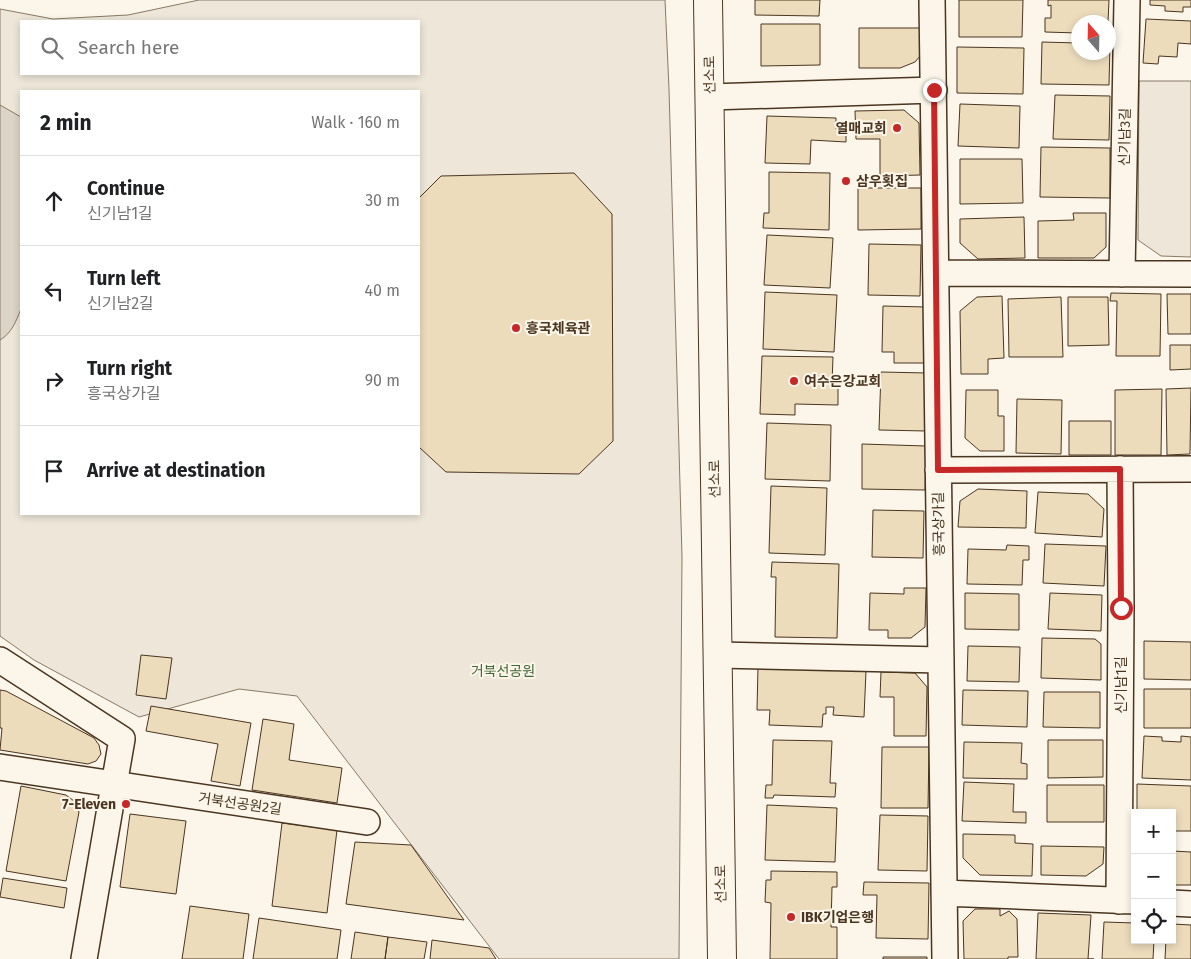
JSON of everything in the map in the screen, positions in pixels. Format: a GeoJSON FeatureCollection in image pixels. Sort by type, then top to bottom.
{"type":"FeatureCollection","features":[{"type":"Feature","properties":{"kind":"street","name":"선소로"},"geometry":{"type":"LineString","coordinates":[[708,0],[722,959]]}},
{"type":"Feature","properties":{"kind":"street","name":"흥국상가길"},"geometry":{"type":"LineString","coordinates":[[932,0],[944,959]]}},
{"type":"Feature","properties":{"kind":"street","name":"신기남3길"},"geometry":{"type":"LineString","coordinates":[[1122,274],[1127,0]]}},
{"type":"Feature","properties":{"kind":"street"},"geometry":{"type":"LineString","coordinates":[[710,97],[934,90]]}},
{"type":"Feature","properties":{"kind":"street"},"geometry":{"type":"LineString","coordinates":[[936,273],[1191,274]]}},
{"type":"Feature","properties":{"kind":"street","name":"신기남1길"},"geometry":{"type":"LineString","coordinates":[[944,893],[1127,901],[1120,469]]}},
{"type":"Feature","properties":{"kind":"street"},"geometry":{"type":"LineString","coordinates":[[938,470],[1191,469]]}},
{"type":"Feature","properties":{"kind":"street"},"geometry":{"type":"LineString","coordinates":[[718,655],[941,660]]}},
{"type":"Feature","properties":{"kind":"street"},"geometry":{"type":"LineString","coordinates":[[0,660],[122,738],[84,959]]}},
{"type":"Feature","properties":{"kind":"street","name":"거북선공원2길"},"geometry":{"type":"LineString","coordinates":[[0,767],[114,786],[366,822]]}},
{"type":"Feature","properties":{"kind":"street"},"geometry":{"type":"LineString","coordinates":[[1176,903],[1191,904]]}},
{"type":"Feature","properties":{"kind":"green space","name":"거북선공원"},"geometry":{"type":"Polygon","coordinates":[[[199,0],[665,0],[682,557],[679,959],[499,959],[297,696],[239,689],[139,717],[34,660],[0,636],[0,9],[53,19],[128,15],[199,0]]]}},
{"type":"Feature","properties":{"kind":"green space"},"geometry":{"type":"Polygon","coordinates":[[[1139,81],[1191,81],[1191,257],[1161,256],[1138,240],[1139,81]]]}},
{"type":"Feature","properties":{"kind":"shaded area"},"geometry":{"type":"Polygon","coordinates":[[[0,105],[20,116],[20,311],[11,330],[0,340],[0,105]]]}},
{"type":"Feature","properties":{"kind":"building"},"geometry":{"type":"Polygon","coordinates":[[[755,0],[820,0],[819,16],[755,15],[755,0]]]}},
{"type":"Feature","properties":{"kind":"building"},"geometry":{"type":"Polygon","coordinates":[[[959,0],[1023,0],[1022,37],[959,37],[959,0]]]}},
{"type":"Feature","properties":{"kind":"building"},"geometry":{"type":"Polygon","coordinates":[[[1048,0],[1109,0],[1108,15],[1071,15],[1071,33],[1045,32],[1045,18],[1051,18],[1051,5],[1048,6],[1048,0]]]}},
{"type":"Feature","properties":{"kind":"building"},"geometry":{"type":"Polygon","coordinates":[[[1150,0],[1191,0],[1191,7],[1183,7],[1183,12],[1165,11],[1165,6],[1150,5],[1150,0]]]}},
{"type":"Feature","properties":{"kind":"building"},"geometry":{"type":"Polygon","coordinates":[[[1146,19],[1191,21],[1191,44],[1178,43],[1177,57],[1159,56],[1158,64],[1143,63],[1146,19]]]}},
{"type":"Feature","properties":{"kind":"building"},"geometry":{"type":"Polygon","coordinates":[[[761,24],[820,24],[820,65],[761,66],[761,24]]]}},
{"type":"Feature","properties":{"kind":"building"},"geometry":{"type":"Polygon","coordinates":[[[859,28],[923,28],[921,55],[915,62],[900,68],[859,68],[859,28]]]}},
{"type":"Feature","properties":{"kind":"building"},"geometry":{"type":"Polygon","coordinates":[[[1042,42],[1071,43],[1071,60],[1110,60],[1109,85],[1041,84],[1042,42]]]}},
{"type":"Feature","properties":{"kind":"building"},"geometry":{"type":"Polygon","coordinates":[[[957,47],[1024,48],[1023,94],[957,93],[957,47]]]}},
{"type":"Feature","properties":{"kind":"building"},"geometry":{"type":"Polygon","coordinates":[[[1055,95],[1110,96],[1109,140],[1053,139],[1055,95]]]}},
{"type":"Feature","properties":{"kind":"building"},"geometry":{"type":"Polygon","coordinates":[[[960,104],[1020,106],[1019,148],[958,146],[960,104]]]}},
{"type":"Feature","properties":{"kind":"building"},"geometry":{"type":"Polygon","coordinates":[[[904,110],[919,123],[920,175],[880,176],[880,139],[856,139],[855,111],[904,110]]]}},
{"type":"Feature","properties":{"kind":"building"},"geometry":{"type":"Polygon","coordinates":[[[767,116],[836,118],[836,129],[846,128],[846,142],[811,140],[810,164],[765,163],[767,116]]]}},
{"type":"Feature","properties":{"kind":"building"},"geometry":{"type":"Polygon","coordinates":[[[1041,147],[1110,148],[1110,198],[1040,197],[1041,147]]]}},
{"type":"Feature","properties":{"kind":"building"},"geometry":{"type":"Polygon","coordinates":[[[960,159],[1022,159],[1023,203],[960,204],[960,159]]]}},
{"type":"Feature","properties":{"kind":"building"},"geometry":{"type":"Polygon","coordinates":[[[769,172],[830,173],[829,230],[763,228],[764,213],[769,213],[769,172]]]}},
{"type":"Feature","properties":{"kind":"building","name":"흥국체육관"},"geometry":{"type":"Polygon","coordinates":[[[574,173],[612,214],[613,441],[579,474],[446,472],[420,448],[420,197],[441,176],[574,173]]]}},
{"type":"Feature","properties":{"kind":"building"},"geometry":{"type":"Polygon","coordinates":[[[858,188],[921,188],[921,229],[858,230],[858,188]]]}},
{"type":"Feature","properties":{"kind":"building"},"geometry":{"type":"Polygon","coordinates":[[[1073,213],[1106,213],[1106,247],[1094,258],[1038,258],[1038,221],[1074,220],[1073,213]]]}},
{"type":"Feature","properties":{"kind":"building"},"geometry":{"type":"Polygon","coordinates":[[[1024,217],[1025,258],[978,259],[960,243],[960,219],[1024,217]]]}},
{"type":"Feature","properties":{"kind":"building"},"geometry":{"type":"Polygon","coordinates":[[[767,235],[833,238],[830,288],[764,285],[767,235]]]}},
{"type":"Feature","properties":{"kind":"building"},"geometry":{"type":"Polygon","coordinates":[[[869,244],[921,245],[920,296],[868,295],[869,244]]]}},
{"type":"Feature","properties":{"kind":"building"},"geometry":{"type":"Polygon","coordinates":[[[765,292],[837,295],[834,352],[763,349],[765,292]]]}},
{"type":"Feature","properties":{"kind":"building"},"geometry":{"type":"Polygon","coordinates":[[[1111,293],[1161,294],[1160,356],[1116,356],[1117,301],[1110,301],[1111,293]]]}},
{"type":"Feature","properties":{"kind":"building"},"geometry":{"type":"Polygon","coordinates":[[[1167,294],[1191,294],[1191,334],[1168,334],[1167,294]]]}},
{"type":"Feature","properties":{"kind":"building"},"geometry":{"type":"Polygon","coordinates":[[[1002,296],[1004,358],[988,359],[988,374],[961,374],[960,311],[977,297],[1002,296]]]}},
{"type":"Feature","properties":{"kind":"building"},"geometry":{"type":"Polygon","coordinates":[[[1061,297],[1063,357],[1009,357],[1008,299],[1061,297]]]}},
{"type":"Feature","properties":{"kind":"building"},"geometry":{"type":"Polygon","coordinates":[[[1068,297],[1108,297],[1109,345],[1068,346],[1068,297]]]}},
{"type":"Feature","properties":{"kind":"building"},"geometry":{"type":"Polygon","coordinates":[[[883,306],[927,307],[926,363],[894,363],[894,352],[882,352],[883,306]]]}},
{"type":"Feature","properties":{"kind":"building"},"geometry":{"type":"Polygon","coordinates":[[[1170,345],[1191,345],[1191,369],[1170,370],[1170,345]]]}},
{"type":"Feature","properties":{"kind":"building"},"geometry":{"type":"Polygon","coordinates":[[[762,356],[833,357],[832,384],[838,383],[838,405],[795,404],[795,415],[760,414],[762,356]]]}},
{"type":"Feature","properties":{"kind":"building"},"geometry":{"type":"Polygon","coordinates":[[[881,372],[927,373],[926,431],[879,430],[881,372]]]}},
{"type":"Feature","properties":{"kind":"building"},"geometry":{"type":"Polygon","coordinates":[[[1191,388],[1190,454],[1167,455],[1166,389],[1191,388]]]}},
{"type":"Feature","properties":{"kind":"building"},"geometry":{"type":"Polygon","coordinates":[[[1162,389],[1161,455],[1115,455],[1115,390],[1162,389]]]}},
{"type":"Feature","properties":{"kind":"building"},"geometry":{"type":"Polygon","coordinates":[[[966,390],[998,390],[998,416],[1004,416],[1004,451],[980,451],[965,438],[966,390]]]}},
{"type":"Feature","properties":{"kind":"building"},"geometry":{"type":"Polygon","coordinates":[[[1017,399],[1062,400],[1061,454],[1016,453],[1017,399]]]}},
{"type":"Feature","properties":{"kind":"building"},"geometry":{"type":"Polygon","coordinates":[[[1069,421],[1111,421],[1111,455],[1069,455],[1069,421]]]}},
{"type":"Feature","properties":{"kind":"building"},"geometry":{"type":"Polygon","coordinates":[[[767,423],[831,425],[830,481],[765,479],[767,423]]]}},
{"type":"Feature","properties":{"kind":"building"},"geometry":{"type":"Polygon","coordinates":[[[862,444],[926,446],[925,490],[862,489],[862,444]]]}},
{"type":"Feature","properties":{"kind":"building"},"geometry":{"type":"Polygon","coordinates":[[[771,486],[827,488],[825,555],[769,553],[771,486]]]}},
{"type":"Feature","properties":{"kind":"building"},"geometry":{"type":"Polygon","coordinates":[[[978,489],[1027,491],[1026,528],[958,527],[960,501],[978,489]]]}},
{"type":"Feature","properties":{"kind":"building"},"geometry":{"type":"Polygon","coordinates":[[[1038,492],[1088,494],[1104,509],[1102,537],[1035,533],[1038,492]]]}},
{"type":"Feature","properties":{"kind":"building"},"geometry":{"type":"Polygon","coordinates":[[[873,510],[924,511],[923,558],[872,557],[873,510]]]}},
{"type":"Feature","properties":{"kind":"building"},"geometry":{"type":"Polygon","coordinates":[[[1045,544],[1106,546],[1104,586],[1043,583],[1045,544]]]}},
{"type":"Feature","properties":{"kind":"building"},"geometry":{"type":"Polygon","coordinates":[[[1007,545],[1029,546],[1029,560],[1023,560],[1022,585],[967,584],[968,549],[1006,550],[1007,545]]]}},
{"type":"Feature","properties":{"kind":"building"},"geometry":{"type":"Polygon","coordinates":[[[772,562],[839,564],[837,638],[775,637],[776,577],[771,577],[772,562]]]}},
{"type":"Feature","properties":{"kind":"building"},"geometry":{"type":"Polygon","coordinates":[[[904,588],[926,588],[925,627],[911,638],[888,638],[888,630],[869,630],[870,593],[904,594],[904,588]]]}},
{"type":"Feature","properties":{"kind":"building"},"geometry":{"type":"Polygon","coordinates":[[[965,593],[1019,594],[1019,630],[965,629],[965,593]]]}},
{"type":"Feature","properties":{"kind":"building"},"geometry":{"type":"Polygon","coordinates":[[[1050,593],[1102,595],[1101,631],[1048,629],[1050,593]]]}},
{"type":"Feature","properties":{"kind":"building"},"geometry":{"type":"Polygon","coordinates":[[[1042,638],[1095,639],[1101,644],[1101,680],[1041,678],[1042,638]]]}},
{"type":"Feature","properties":{"kind":"building"},"geometry":{"type":"Polygon","coordinates":[[[1144,641],[1191,642],[1191,680],[1144,679],[1144,641]]]}},
{"type":"Feature","properties":{"kind":"building"},"geometry":{"type":"Polygon","coordinates":[[[968,646],[1020,647],[1019,682],[967,681],[968,646]]]}},
{"type":"Feature","properties":{"kind":"building"},"geometry":{"type":"Polygon","coordinates":[[[141,655],[172,658],[166,699],[136,695],[141,655]]]}},
{"type":"Feature","properties":{"kind":"building"},"geometry":{"type":"Polygon","coordinates":[[[758,667],[866,671],[864,717],[833,715],[834,707],[826,707],[826,714],[823,714],[822,727],[769,725],[770,710],[757,710],[758,667]]]}},
{"type":"Feature","properties":{"kind":"building"},"geometry":{"type":"Polygon","coordinates":[[[881,672],[915,673],[927,687],[926,736],[894,736],[894,697],[880,697],[881,672]]]}},
{"type":"Feature","properties":{"kind":"building"},"geometry":{"type":"Polygon","coordinates":[[[1144,689],[1191,689],[1191,728],[1144,728],[1144,689]]]}},
{"type":"Feature","properties":{"kind":"building"},"geometry":{"type":"Polygon","coordinates":[[[0,690],[6,691],[94,738],[99,745],[101,754],[96,761],[88,764],[0,750],[2,728],[0,728],[0,690]]]}},
{"type":"Feature","properties":{"kind":"building"},"geometry":{"type":"Polygon","coordinates":[[[963,690],[1028,691],[1027,727],[962,725],[963,690]]]}},
{"type":"Feature","properties":{"kind":"building"},"geometry":{"type":"Polygon","coordinates":[[[1044,692],[1100,692],[1100,728],[1043,727],[1044,692]]]}},
{"type":"Feature","properties":{"kind":"building"},"geometry":{"type":"Polygon","coordinates":[[[151,706],[251,723],[240,786],[211,781],[218,744],[146,731],[151,706]]]}},
{"type":"Feature","properties":{"kind":"building"},"geometry":{"type":"Polygon","coordinates":[[[263,719],[294,724],[289,760],[342,768],[337,803],[252,790],[263,719]]]}},
{"type":"Feature","properties":{"kind":"building"},"geometry":{"type":"Polygon","coordinates":[[[1144,736],[1162,737],[1162,741],[1181,742],[1181,736],[1191,737],[1191,780],[1142,778],[1144,736]]]}},
{"type":"Feature","properties":{"kind":"building"},"geometry":{"type":"Polygon","coordinates":[[[773,740],[832,741],[830,783],[836,783],[835,797],[774,795],[773,798],[765,798],[766,785],[772,785],[773,740]]]}},
{"type":"Feature","properties":{"kind":"building"},"geometry":{"type":"Polygon","coordinates":[[[1048,740],[1103,740],[1103,777],[1048,778],[1048,740]]]}},
{"type":"Feature","properties":{"kind":"building"},"geometry":{"type":"Polygon","coordinates":[[[964,742],[1022,743],[1021,763],[1027,764],[1027,779],[963,778],[964,742]]]}},
{"type":"Feature","properties":{"kind":"building"},"geometry":{"type":"Polygon","coordinates":[[[882,747],[929,747],[928,808],[881,808],[882,747]]]}},
{"type":"Feature","properties":{"kind":"building"},"geometry":{"type":"Polygon","coordinates":[[[964,782],[1014,784],[1013,812],[1026,812],[1026,823],[962,821],[964,782]]]}},
{"type":"Feature","properties":{"kind":"building"},"geometry":{"type":"Polygon","coordinates":[[[1137,784],[1191,786],[1191,831],[1176,831],[1176,809],[1137,809],[1137,784]]]}},
{"type":"Feature","properties":{"kind":"building"},"geometry":{"type":"Polygon","coordinates":[[[1047,785],[1104,785],[1104,822],[1047,822],[1047,785]]]}},
{"type":"Feature","properties":{"kind":"building"},"geometry":{"type":"Polygon","coordinates":[[[21,786],[66,795],[74,801],[79,812],[66,881],[6,871],[21,786]]]}},
{"type":"Feature","properties":{"kind":"building"},"geometry":{"type":"Polygon","coordinates":[[[767,805],[837,808],[835,862],[765,860],[767,805]]]}},
{"type":"Feature","properties":{"kind":"building"},"geometry":{"type":"Polygon","coordinates":[[[130,814],[186,821],[176,894],[120,887],[130,814]]]}},
{"type":"Feature","properties":{"kind":"building"},"geometry":{"type":"Polygon","coordinates":[[[880,815],[928,816],[927,871],[878,870],[880,815]]]}},
{"type":"Feature","properties":{"kind":"building"},"geometry":{"type":"Polygon","coordinates":[[[282,823],[337,830],[327,913],[272,906],[282,823]]]}},
{"type":"Feature","properties":{"kind":"building"},"geometry":{"type":"Polygon","coordinates":[[[963,834],[1015,835],[1015,843],[1033,844],[1032,876],[980,875],[963,858],[963,834]]]}},
{"type":"Feature","properties":{"kind":"building"},"geometry":{"type":"Polygon","coordinates":[[[355,842],[411,845],[464,920],[346,904],[355,842]]]}},
{"type":"Feature","properties":{"kind":"building"},"geometry":{"type":"Polygon","coordinates":[[[1041,846],[1104,847],[1103,864],[1086,876],[1041,875],[1041,846]]]}},
{"type":"Feature","properties":{"kind":"building"},"geometry":{"type":"Polygon","coordinates":[[[1176,851],[1191,852],[1191,885],[1176,885],[1176,851]]]}},
{"type":"Feature","properties":{"kind":"building"},"geometry":{"type":"Polygon","coordinates":[[[771,871],[837,872],[837,887],[832,887],[831,927],[837,927],[837,959],[770,959],[771,903],[765,902],[766,880],[771,880],[771,871]]]}},
{"type":"Feature","properties":{"kind":"building"},"geometry":{"type":"Polygon","coordinates":[[[3,878],[67,888],[64,908],[0,897],[3,878]]]}},
{"type":"Feature","properties":{"kind":"building"},"geometry":{"type":"Polygon","coordinates":[[[864,882],[929,883],[928,939],[876,938],[877,895],[863,895],[864,882]]]}},
{"type":"Feature","properties":{"kind":"building"},"geometry":{"type":"Polygon","coordinates":[[[190,906],[249,914],[243,959],[182,959],[190,906]]]}},
{"type":"Feature","properties":{"kind":"building"},"geometry":{"type":"Polygon","coordinates":[[[975,909],[1000,909],[1000,916],[1009,911],[1017,919],[1018,957],[1008,957],[1008,959],[964,959],[963,921],[975,909]]]}},
{"type":"Feature","properties":{"kind":"building"},"geometry":{"type":"Polygon","coordinates":[[[1038,913],[1091,915],[1088,959],[1036,959],[1038,913]]]}},
{"type":"Feature","properties":{"kind":"building"},"geometry":{"type":"Polygon","coordinates":[[[259,918],[341,930],[337,959],[253,959],[259,918]]]}},
{"type":"Feature","properties":{"kind":"building"},"geometry":{"type":"Polygon","coordinates":[[[1104,922],[1131,923],[1131,944],[1154,944],[1153,959],[1102,959],[1104,922]]]}},
{"type":"Feature","properties":{"kind":"building"},"geometry":{"type":"Polygon","coordinates":[[[1176,924],[1191,925],[1191,959],[1165,959],[1166,944],[1176,944],[1176,924]]]}},
{"type":"Feature","properties":{"kind":"building"},"geometry":{"type":"Polygon","coordinates":[[[355,932],[388,937],[385,959],[351,959],[355,932]]]}},
{"type":"Feature","properties":{"kind":"building"},"geometry":{"type":"Polygon","coordinates":[[[388,937],[427,942],[424,959],[385,959],[388,937]]]}},
{"type":"Feature","properties":{"kind":"building"},"geometry":{"type":"Polygon","coordinates":[[[432,940],[489,948],[496,959],[430,959],[432,940]]]}},
{"type":"Feature","properties":{"kind":"building"},"geometry":{"type":"Polygon","coordinates":[[[883,957],[927,957],[927,959],[883,959],[883,957]]]}},
{"type":"Feature","properties":{"kind":"place","name":"열매교회"},"geometry":{"type":"Point","coordinates":[897,128]}},
{"type":"Feature","properties":{"kind":"place","name":"삼우횟집"},"geometry":{"type":"Point","coordinates":[846,181]}},
{"type":"Feature","properties":{"kind":"place","name":"흥국체육관"},"geometry":{"type":"Point","coordinates":[516,328]}},
{"type":"Feature","properties":{"kind":"place","name":"여수은강교회"},"geometry":{"type":"Point","coordinates":[794,381]}},
{"type":"Feature","properties":{"kind":"place","name":"7-Eleven"},"geometry":{"type":"Point","coordinates":[126,804]}},
{"type":"Feature","properties":{"kind":"place","name":"IBK기업은행"},"geometry":{"type":"Point","coordinates":[791,917]}},
{"type":"Feature","properties":{"kind":"route"},"geometry":{"type":"LineString","coordinates":[[934,90],[938,470],[1120,469],[1121,608]]}}]}
